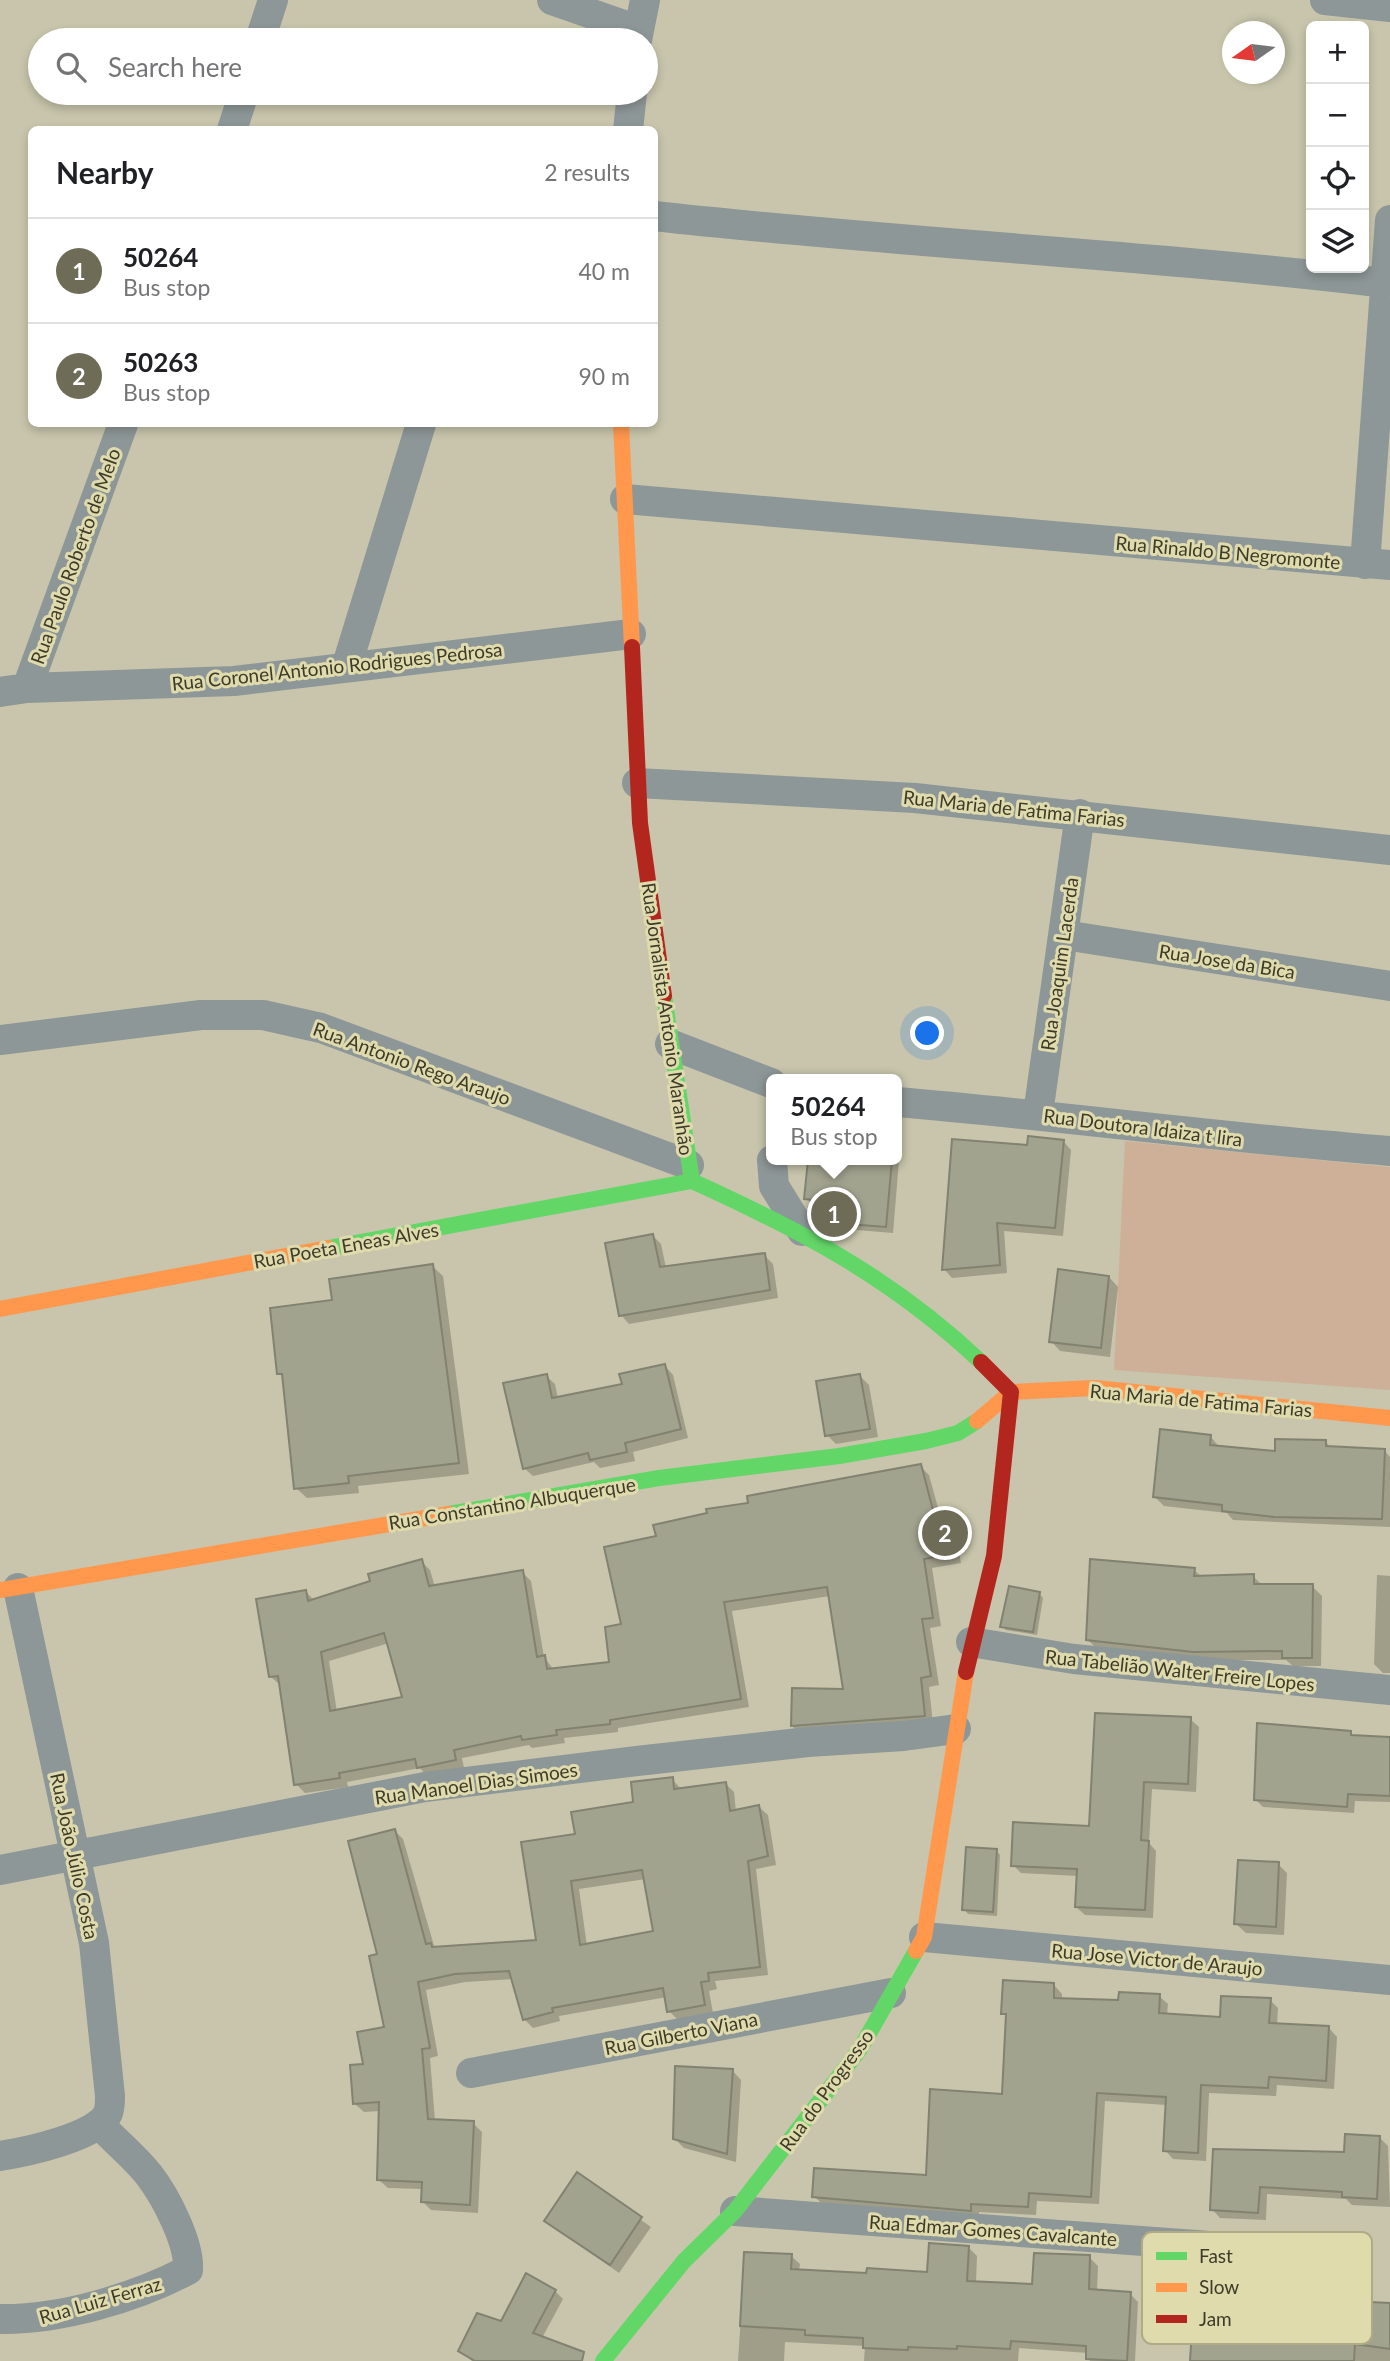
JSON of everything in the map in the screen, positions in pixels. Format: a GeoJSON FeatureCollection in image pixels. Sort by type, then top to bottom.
{"type":"FeatureCollection","features":[{"type":"Feature","properties":{"kind":"street"},"geometry":{"type":"LineString","coordinates":[[264,28],[273,0]]}},
{"type":"Feature","properties":{"kind":"street"},"geometry":{"type":"LineString","coordinates":[[552,0],[621,28]]}},
{"type":"Feature","properties":{"kind":"street"},"geometry":{"type":"LineString","coordinates":[[639,28],[645,0]]}},
{"type":"Feature","properties":{"kind":"street"},"geometry":{"type":"LineString","coordinates":[[1325,0],[1390,7]]}},
{"type":"Feature","properties":{"kind":"street"},"geometry":{"type":"LineString","coordinates":[[233,126],[240,105]]}},
{"type":"Feature","properties":{"kind":"street"},"geometry":{"type":"LineString","coordinates":[[628,126],[631,105]]}},
{"type":"Feature","properties":{"kind":"street"},"geometry":{"type":"LineString","coordinates":[[658,216],[830,236],[1289,272],[1385,283]]}},
{"type":"Feature","properties":{"kind":"street","name":"Rua Rinaldo B Negromonte"},"geometry":{"type":"LineString","coordinates":[[625,499],[1377,564],[1385,283],[1390,220]]}},
{"type":"Feature","properties":{"kind":"street","name":"Rua Paulo Roberto de Melo"},"geometry":{"type":"LineString","coordinates":[[14,690],[122,427]]}},
{"type":"Feature","properties":{"kind":"street"},"geometry":{"type":"LineString","coordinates":[[347,666],[420,427]]}},
{"type":"Feature","properties":{"kind":"street","name":"Rua Jornalista Antonio Maranhão"},"geometry":{"type":"LineString","coordinates":[[621,427],[637,783],[670,1044],[691,1173],[802,1231],[862,1267],[926,1311],[975,1354],[1011,1392]]}},
{"type":"Feature","properties":{"kind":"street","name":"Rua Coronel Antonio Rodrigues Pedrosa"},"geometry":{"type":"LineString","coordinates":[[14,690],[234,681],[631,634]]}},
{"type":"Feature","properties":{"kind":"street","name":"Rua Maria de Fatima Farias"},"geometry":{"type":"LineString","coordinates":[[637,783],[890,796],[1080,814],[1390,850]]}},
{"type":"Feature","properties":{"kind":"street","name":"Rua Joaquim Lacerda"},"geometry":{"type":"LineString","coordinates":[[1038,1114],[1080,814]]}},
{"type":"Feature","properties":{"kind":"street","name":"Rua Jose da Bica"},"geometry":{"type":"LineString","coordinates":[[1064,935],[1390,986]]}},
{"type":"Feature","properties":{"kind":"street","name":"Rua Antonio Rego Araujo"},"geometry":{"type":"LineString","coordinates":[[0,1040],[201,1015],[263,1015],[321,1028],[691,1173]]}},
{"type":"Feature","properties":{"kind":"street"},"geometry":{"type":"LineString","coordinates":[[670,1044],[766,1081]]}},
{"type":"Feature","properties":{"kind":"street","name":"Rua Doutora Idaiza t lira"},"geometry":{"type":"LineString","coordinates":[[902,1102],[1038,1114],[1216,1137],[1390,1151]]}},
{"type":"Feature","properties":{"kind":"street"},"geometry":{"type":"LineString","coordinates":[[772,1165],[774,1186],[802,1231]]}},
{"type":"Feature","properties":{"kind":"street","name":"Rua Poeta Eneas Alves"},"geometry":{"type":"LineString","coordinates":[[0,1309],[691,1173]]}},
{"type":"Feature","properties":{"kind":"street","name":"Rua Maria de Fatima Farias"},"geometry":{"type":"LineString","coordinates":[[1011,1392],[1095,1388],[1390,1418]]}},
{"type":"Feature","properties":{"kind":"street"},"geometry":{"type":"LineString","coordinates":[[956,1728],[971,1642],[994,1556],[1011,1392]]}},
{"type":"Feature","properties":{"kind":"street","name":"Rua Constantino Albuquerque"},"geometry":{"type":"LineString","coordinates":[[9,1589],[659,1478],[839,1456],[926,1441],[967,1427],[1011,1392]]}},
{"type":"Feature","properties":{"kind":"street","name":"Rua João Júlio Costa"},"geometry":{"type":"LineString","coordinates":[[9,1589],[76,1857],[94,1943],[110,2096],[108,2112],[99,2124]]}},
{"type":"Feature","properties":{"kind":"street","name":"Rua Tabelião Walter Freire Lopes"},"geometry":{"type":"LineString","coordinates":[[971,1642],[1074,1660],[1390,1690]]}},
{"type":"Feature","properties":{"kind":"street","name":"Rua Manoel Dias Simoes"},"geometry":{"type":"LineString","coordinates":[[0,1870],[425,1787],[650,1759],[808,1742],[904,1736],[956,1728]]}},
{"type":"Feature","properties":{"kind":"street","name":"Rua do Progresso"},"geometry":{"type":"LineString","coordinates":[[603,2361],[684,2262],[736,2211],[860,2049],[924,1937],[956,1728]]}},
{"type":"Feature","properties":{"kind":"street","name":"Rua Jose Victor de Araujo"},"geometry":{"type":"LineString","coordinates":[[924,1937],[1390,1980]]}},
{"type":"Feature","properties":{"kind":"street","name":"Rua Gilberto Viana"},"geometry":{"type":"LineString","coordinates":[[471,2073],[891,1993]]}},
{"type":"Feature","properties":{"kind":"street"},"geometry":{"type":"LineString","coordinates":[[0,2156],[68,2138],[99,2124]]}},
{"type":"Feature","properties":{"kind":"street","name":"Rua Luiz Ferraz"},"geometry":{"type":"LineString","coordinates":[[0,2319],[32,2320],[152,2289],[188,2270],[189,2256],[180,2232],[150,2176],[99,2124]]}},
{"type":"Feature","properties":{"kind":"street","name":"Rua Edmar Gomes Cavalcante"},"geometry":{"type":"LineString","coordinates":[[736,2211],[1142,2241]]}},
{"type":"Feature","properties":{"kind":"shaded area"},"geometry":{"type":"Polygon","coordinates":[[[1125,1141],[1390,1167],[1390,1390],[1114,1370],[1125,1141]]]}},
{"type":"Feature","properties":{"kind":"building"},"geometry":{"type":"Polygon","coordinates":[[[1028,1136],[1064,1140],[1055,1228],[997,1223],[1000,1265],[942,1270],[952,1139],[1027,1145],[1028,1136]]]}},
{"type":"Feature","properties":{"kind":"building"},"geometry":{"type":"Polygon","coordinates":[[[807,1165],[892,1165],[886,1227],[848,1224],[850,1203],[804,1199],[807,1165]]]}},
{"type":"Feature","properties":{"kind":"building"},"geometry":{"type":"Polygon","coordinates":[[[653,1234],[660,1267],[765,1253],[770,1290],[619,1316],[605,1243],[653,1234]]]}},
{"type":"Feature","properties":{"kind":"building"},"geometry":{"type":"Polygon","coordinates":[[[433,1264],[459,1463],[348,1476],[349,1483],[294,1489],[282,1374],[277,1374],[270,1308],[332,1300],[329,1279],[433,1264]]]}},
{"type":"Feature","properties":{"kind":"building"},"geometry":{"type":"Polygon","coordinates":[[[1058,1269],[1109,1276],[1101,1348],[1049,1342],[1058,1269]]]}},
{"type":"Feature","properties":{"kind":"building"},"geometry":{"type":"Polygon","coordinates":[[[665,1364],[681,1429],[625,1443],[627,1452],[590,1460],[588,1453],[523,1469],[503,1383],[547,1374],[552,1398],[622,1384],[619,1374],[665,1364]]]}},
{"type":"Feature","properties":{"kind":"building"},"geometry":{"type":"Polygon","coordinates":[[[860,1374],[870,1429],[825,1436],[816,1381],[860,1374]]]}},
{"type":"Feature","properties":{"kind":"building"},"geometry":{"type":"Polygon","coordinates":[[[1160,1429],[1211,1435],[1210,1445],[1275,1451],[1275,1439],[1326,1440],[1326,1446],[1385,1449],[1382,1519],[1274,1517],[1222,1511],[1222,1505],[1153,1497],[1160,1429]]]}},
{"type":"Feature","properties":{"kind":"building"},"geometry":{"type":"Polygon","coordinates":[[[921,1464],[934,1514],[946,1512],[953,1554],[924,1559],[933,1618],[922,1619],[931,1676],[921,1678],[925,1716],[791,1726],[792,1688],[843,1689],[827,1587],[724,1602],[741,1699],[610,1720],[610,1724],[556,1730],[557,1735],[522,1740],[521,1736],[454,1750],[456,1760],[417,1768],[415,1759],[339,1773],[340,1778],[294,1785],[278,1676],[269,1677],[256,1599],[306,1590],[308,1601],[370,1581],[368,1574],[422,1559],[429,1586],[523,1570],[537,1657],[545,1655],[547,1669],[609,1662],[605,1627],[621,1624],[604,1547],[656,1536],[653,1525],[707,1513],[706,1509],[748,1503],[747,1496],[921,1464]],[[384,1633],[321,1652],[330,1711],[402,1697],[384,1633]]]}},
{"type":"Feature","properties":{"kind":"building"},"geometry":{"type":"Polygon","coordinates":[[[1090,1559],[1195,1568],[1194,1576],[1254,1574],[1254,1584],[1313,1584],[1312,1658],[1282,1658],[1282,1651],[1193,1652],[1086,1640],[1090,1559]]]}},
{"type":"Feature","properties":{"kind":"building"},"geometry":{"type":"Polygon","coordinates":[[[1009,1586],[1040,1592],[1033,1632],[1000,1627],[1009,1586]]]}},
{"type":"Feature","properties":{"kind":"building"},"geometry":{"type":"Polygon","coordinates":[[[1095,1713],[1191,1717],[1188,1784],[1144,1782],[1141,1840],[1149,1841],[1145,1910],[1075,1907],[1077,1869],[1011,1866],[1013,1822],[1089,1826],[1095,1713]]]}},
{"type":"Feature","properties":{"kind":"building"},"geometry":{"type":"Polygon","coordinates":[[[1257,1723],[1390,1737],[1390,1796],[1348,1794],[1347,1807],[1254,1800],[1257,1723]]]}},
{"type":"Feature","properties":{"kind":"building"},"geometry":{"type":"Polygon","coordinates":[[[673,1777],[674,1789],[726,1782],[730,1811],[759,1805],[768,1856],[748,1861],[760,1967],[708,1973],[709,1981],[701,1982],[705,2005],[667,2012],[663,1988],[552,2008],[553,2012],[523,2020],[509,1971],[455,1974],[418,1982],[430,2048],[422,2049],[428,2119],[474,2121],[470,2205],[421,2202],[422,2182],[377,2180],[379,2102],[353,2104],[350,2065],[363,2064],[357,2032],[384,2027],[369,1956],[377,1954],[348,1841],[395,1829],[426,1944],[431,1943],[432,1947],[536,1940],[521,1842],[575,1834],[571,1812],[633,1802],[631,1782],[673,1777]],[[642,1870],[571,1881],[580,1945],[653,1931],[642,1870]]]}},
{"type":"Feature","properties":{"kind":"building"},"geometry":{"type":"Polygon","coordinates":[[[966,1847],[997,1849],[993,1912],[962,1910],[966,1847]]]}},
{"type":"Feature","properties":{"kind":"building"},"geometry":{"type":"Polygon","coordinates":[[[1238,1860],[1279,1862],[1276,1927],[1234,1924],[1238,1860]]]}},
{"type":"Feature","properties":{"kind":"building"},"geometry":{"type":"Polygon","coordinates":[[[1003,1980],[1054,1983],[1054,1998],[1118,2000],[1119,1992],[1160,1994],[1159,2013],[1220,2017],[1221,1996],[1271,1998],[1269,2023],[1329,2026],[1326,2081],[1269,2077],[1268,2088],[1201,2085],[1198,2153],[1163,2151],[1166,2097],[1097,2093],[1091,2197],[1029,2193],[1028,2207],[971,2204],[971,2211],[812,2197],[814,2168],[926,2175],[930,2089],[1002,2094],[1006,2014],[1001,2014],[1003,1980]]]}},
{"type":"Feature","properties":{"kind":"building"},"geometry":{"type":"Polygon","coordinates":[[[675,2066],[733,2069],[727,2154],[673,2139],[675,2066]]]}},
{"type":"Feature","properties":{"kind":"building"},"geometry":{"type":"Polygon","coordinates":[[[1345,2134],[1380,2136],[1377,2199],[1342,2197],[1342,2192],[1260,2187],[1258,2213],[1210,2210],[1213,2149],[1344,2152],[1345,2134]]]}},
{"type":"Feature","properties":{"kind":"building"},"geometry":{"type":"Polygon","coordinates":[[[577,2172],[642,2217],[610,2265],[544,2221],[577,2172]]]}},
{"type":"Feature","properties":{"kind":"building"},"geometry":{"type":"Polygon","coordinates":[[[929,2243],[969,2246],[967,2281],[1032,2284],[1034,2253],[1090,2255],[1089,2289],[1131,2292],[1127,2361],[1086,2359],[1086,2346],[1011,2341],[1010,2349],[957,2346],[957,2349],[863,2348],[863,2338],[805,2335],[805,2330],[740,2326],[744,2252],[792,2254],[791,2269],[866,2273],[867,2268],[927,2272],[929,2243]]]}},
{"type":"Feature","properties":{"kind":"building"},"geometry":{"type":"Polygon","coordinates":[[[526,2273],[556,2290],[533,2333],[584,2352],[582,2361],[475,2361],[458,2351],[477,2313],[501,2321],[526,2273]]]}},
{"type":"Feature","properties":{"kind":"building"},"geometry":{"type":"Polygon","coordinates":[[[1372,2302],[1390,2303],[1390,2349],[1355,2344],[1372,2344],[1372,2302]]]}},
{"type":"Feature","properties":{"kind":"building"},"geometry":{"type":"Polygon","coordinates":[[[1191,2344],[1355,2344],[1354,2361],[1190,2361],[1191,2344]]]}},
{"type":"Feature","properties":{"kind":"traffic: fast"},"geometry":{"type":"LineString","coordinates":[[664,996],[692,1181]]}},
{"type":"Feature","properties":{"kind":"traffic: fast"},"geometry":{"type":"LineString","coordinates":[[328,1248],[692,1181]]}},
{"type":"Feature","properties":{"kind":"traffic: fast"},"geometry":{"type":"LineString","coordinates":[[692,1181],[771,1219],[844,1259],[914,1305],[981,1362]]}},
{"type":"Feature","properties":{"kind":"traffic: fast"},"geometry":{"type":"LineString","coordinates":[[449,1514],[659,1478],[839,1456],[926,1441],[958,1433],[977,1421]]}},
{"type":"Feature","properties":{"kind":"traffic: fast"},"geometry":{"type":"LineString","coordinates":[[603,2361],[684,2261],[735,2211],[860,2049],[916,1951]]}},
{"type":"Feature","properties":{"kind":"traffic: slow"},"geometry":{"type":"LineString","coordinates":[[621,427],[632,647]]}},
{"type":"Feature","properties":{"kind":"traffic: slow"},"geometry":{"type":"LineString","coordinates":[[0,1309],[328,1248]]}},
{"type":"Feature","properties":{"kind":"traffic: slow"},"geometry":{"type":"LineString","coordinates":[[977,1421],[1011,1392],[1095,1388],[1390,1418]]}},
{"type":"Feature","properties":{"kind":"traffic: slow"},"geometry":{"type":"LineString","coordinates":[[0,1590],[449,1514]]}},
{"type":"Feature","properties":{"kind":"traffic: slow"},"geometry":{"type":"LineString","coordinates":[[916,1951],[924,1937],[966,1672]]}},
{"type":"Feature","properties":{"kind":"traffic: jam"},"geometry":{"type":"LineString","coordinates":[[632,647],[640,823],[664,996]]}},
{"type":"Feature","properties":{"kind":"traffic: jam"},"geometry":{"type":"LineString","coordinates":[[966,1672],[994,1556],[1011,1392],[981,1362]]}},
{"type":"Feature","properties":{"kind":"place","name":"50264"},"geometry":{"type":"Point","coordinates":[834,1214]}},
{"type":"Feature","properties":{"kind":"place","name":"50263"},"geometry":{"type":"Point","coordinates":[945,1533]}}]}
